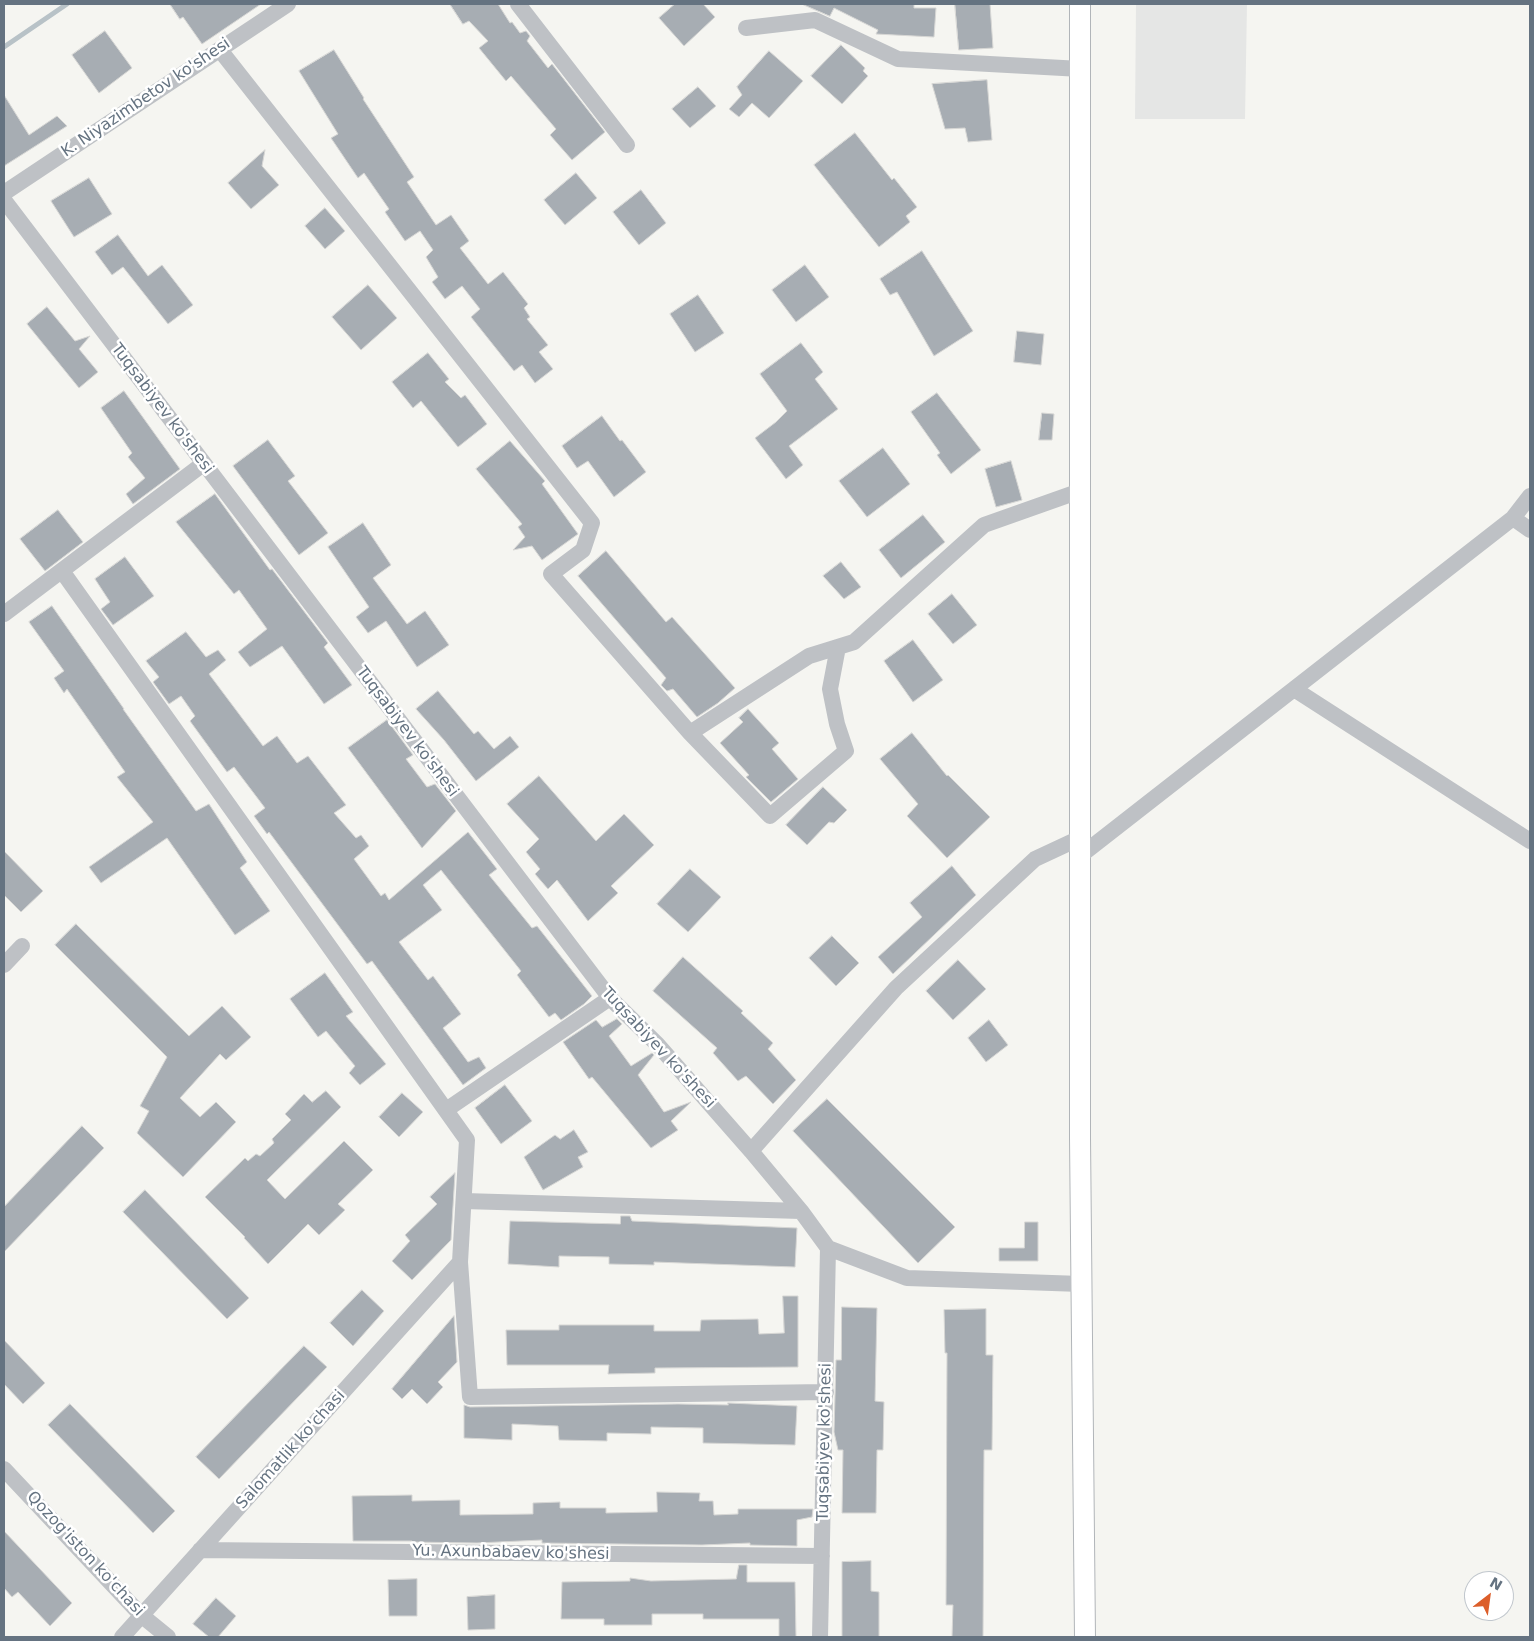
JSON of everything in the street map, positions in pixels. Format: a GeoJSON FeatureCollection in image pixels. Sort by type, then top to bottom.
{"type":"FeatureCollection","features":[{"type":"Feature","properties":{"kind":"main road"},"geometry":{"type":"LineString","coordinates":[[1080,4],[1080,1138],[1085,1637]]}},
{"type":"Feature","properties":{"kind":"street","name":"K. Niyazimbetov ko'shesi"},"geometry":{"type":"LineString","coordinates":[[4,193],[288,4]]}},
{"type":"Feature","properties":{"kind":"street"},"geometry":{"type":"LineString","coordinates":[[518,4],[627,145]]}},
{"type":"Feature","properties":{"kind":"street"},"geometry":{"type":"LineString","coordinates":[[746,28],[816,20],[898,59],[1081,69]]}},
{"type":"Feature","properties":{"kind":"street"},"geometry":{"type":"LineString","coordinates":[[220,50],[592,523],[583,550],[551,574],[690,733],[770,816],[846,751],[830,689],[838,647]]}},
{"type":"Feature","properties":{"kind":"street","name":"Tuqsabiyev ko'shesi"},"geometry":{"type":"LineString","coordinates":[[4,200],[610,998],[658,1044],[751,1151],[801,1211],[828,1248],[820,1637]]}},
{"type":"Feature","properties":{"kind":"street"},"geometry":{"type":"LineString","coordinates":[[4,614],[203,464]]}},
{"type":"Feature","properties":{"kind":"street"},"geometry":{"type":"LineString","coordinates":[[690,733],[808,656],[854,642],[984,525],[1080,491]]}},
{"type":"Feature","properties":{"kind":"street"},"geometry":{"type":"LineString","coordinates":[[751,1151],[896,988],[1035,859],[1080,847],[1294,689],[1513,518],[1530,496]]}},
{"type":"Feature","properties":{"kind":"street"},"geometry":{"type":"LineString","coordinates":[[1513,518],[1530,530]]}},
{"type":"Feature","properties":{"kind":"street"},"geometry":{"type":"LineString","coordinates":[[62,571],[467,1140],[460,1262],[470,1397],[826,1392]]}},
{"type":"Feature","properties":{"kind":"street"},"geometry":{"type":"LineString","coordinates":[[1294,689],[1530,841]]}},
{"type":"Feature","properties":{"kind":"street"},"geometry":{"type":"LineString","coordinates":[[4,964],[22,946]]}},
{"type":"Feature","properties":{"kind":"street"},"geometry":{"type":"LineString","coordinates":[[446,1110],[610,998]]}},
{"type":"Feature","properties":{"kind":"street"},"geometry":{"type":"LineString","coordinates":[[464,1201],[801,1211]]}},
{"type":"Feature","properties":{"kind":"street"},"geometry":{"type":"LineString","coordinates":[[828,1248],[907,1278],[1081,1284]]}},
{"type":"Feature","properties":{"kind":"street","name":"Salomatlik ko'chasi"},"geometry":{"type":"LineString","coordinates":[[122,1637],[460,1262]]}},
{"type":"Feature","properties":{"kind":"street","name":"Qozog'iston ko'chasi"},"geometry":{"type":"LineString","coordinates":[[4,1469],[141,1615],[168,1637]]}},
{"type":"Feature","properties":{"kind":"street","name":"Yu. Axunbabaev ko'shesi"},"geometry":{"type":"LineString","coordinates":[[200,1550],[822,1556]]}},
{"type":"Feature","properties":{"kind":"shaded area"},"geometry":{"type":"Polygon","coordinates":[[[1136,4],[1247,4],[1245,119],[1135,119],[1136,4]]]}},
{"type":"Feature","properties":{"kind":"building"},"geometry":{"type":"Polygon","coordinates":[[[170,4],[261,4],[202,44],[183,17],[180,19],[170,4]]]}},
{"type":"Feature","properties":{"kind":"building"},"geometry":{"type":"Polygon","coordinates":[[[450,4],[498,4],[510,23],[512,22],[520,33],[526,31],[530,36],[527,41],[548,68],[552,64],[605,132],[572,160],[550,135],[556,129],[511,76],[506,81],[479,48],[488,41],[469,21],[463,24],[450,4]]]}},
{"type":"Feature","properties":{"kind":"building"},"geometry":{"type":"Polygon","coordinates":[[[675,4],[703,4],[715,17],[684,46],[659,18],[675,4]]]}},
{"type":"Feature","properties":{"kind":"building"},"geometry":{"type":"Polygon","coordinates":[[[802,4],[914,4],[914,8],[936,8],[934,37],[876,34],[878,30],[834,8],[830,16],[802,4]]]}},
{"type":"Feature","properties":{"kind":"building"},"geometry":{"type":"Polygon","coordinates":[[[955,4],[990,4],[993,48],[959,50],[955,4]]]}},
{"type":"Feature","properties":{"kind":"building"},"geometry":{"type":"Polygon","coordinates":[[[105,31],[132,68],[99,93],[72,55],[105,31]]]}},
{"type":"Feature","properties":{"kind":"building"},"geometry":{"type":"Polygon","coordinates":[[[841,45],[865,68],[863,71],[868,76],[842,104],[811,76],[841,45]]]}},
{"type":"Feature","properties":{"kind":"building"},"geometry":{"type":"Polygon","coordinates":[[[334,50],[363,99],[414,177],[407,182],[436,225],[451,215],[469,241],[460,248],[488,284],[503,272],[528,304],[524,308],[530,317],[527,319],[548,345],[539,352],[553,369],[535,383],[522,365],[514,371],[471,317],[480,309],[462,286],[445,299],[432,282],[438,277],[426,257],[433,250],[420,231],[405,241],[385,212],[389,209],[364,173],[358,178],[331,138],[338,134],[299,71],[334,50]]]}},
{"type":"Feature","properties":{"kind":"building"},"geometry":{"type":"Polygon","coordinates":[[[769,51],[803,81],[769,118],[752,103],[739,117],[729,109],[742,95],[737,87],[769,51]]]}},
{"type":"Feature","properties":{"kind":"building"},"geometry":{"type":"Polygon","coordinates":[[[987,80],[992,140],[968,142],[965,128],[945,129],[932,84],[987,80]]]}},
{"type":"Feature","properties":{"kind":"building"},"geometry":{"type":"Polygon","coordinates":[[[698,87],[716,106],[690,128],[672,109],[698,87]]]}},
{"type":"Feature","properties":{"kind":"building"},"geometry":{"type":"Polygon","coordinates":[[[4,95],[29,135],[57,116],[67,126],[4,166],[4,95]]]}},
{"type":"Feature","properties":{"kind":"building"},"geometry":{"type":"Polygon","coordinates":[[[855,133],[892,180],[894,178],[917,207],[906,216],[910,222],[879,247],[814,165],[855,133]]]}},
{"type":"Feature","properties":{"kind":"building"},"geometry":{"type":"Polygon","coordinates":[[[265,150],[262,166],[279,185],[251,209],[228,183],[265,150]]]}},
{"type":"Feature","properties":{"kind":"building"},"geometry":{"type":"Polygon","coordinates":[[[576,173],[597,198],[565,225],[544,200],[576,173]]]}},
{"type":"Feature","properties":{"kind":"building"},"geometry":{"type":"Polygon","coordinates":[[[89,178],[112,214],[74,237],[51,201],[89,178]]]}},
{"type":"Feature","properties":{"kind":"building"},"geometry":{"type":"Polygon","coordinates":[[[641,190],[666,223],[639,245],[613,212],[641,190]]]}},
{"type":"Feature","properties":{"kind":"building"},"geometry":{"type":"Polygon","coordinates":[[[325,208],[345,231],[325,249],[305,226],[325,208]]]}},
{"type":"Feature","properties":{"kind":"building"},"geometry":{"type":"Polygon","coordinates":[[[118,235],[148,276],[162,265],[193,305],[168,324],[123,267],[112,275],[95,252],[118,235]]]}},
{"type":"Feature","properties":{"kind":"building"},"geometry":{"type":"Polygon","coordinates":[[[922,251],[973,331],[934,356],[897,292],[890,295],[880,279],[922,251]]]}},
{"type":"Feature","properties":{"kind":"building"},"geometry":{"type":"Polygon","coordinates":[[[805,265],[829,297],[796,322],[772,290],[805,265]]]}},
{"type":"Feature","properties":{"kind":"building"},"geometry":{"type":"Polygon","coordinates":[[[368,285],[397,318],[361,350],[332,317],[368,285]]]}},
{"type":"Feature","properties":{"kind":"building"},"geometry":{"type":"Polygon","coordinates":[[[698,295],[724,333],[695,352],[670,314],[698,295]]]}},
{"type":"Feature","properties":{"kind":"building"},"geometry":{"type":"Polygon","coordinates":[[[47,307],[75,341],[90,336],[79,349],[98,372],[79,388],[27,324],[47,307]]]}},
{"type":"Feature","properties":{"kind":"building"},"geometry":{"type":"Polygon","coordinates":[[[1017,331],[1044,334],[1041,365],[1014,362],[1017,331]]]}},
{"type":"Feature","properties":{"kind":"building"},"geometry":{"type":"Polygon","coordinates":[[[801,343],[823,372],[815,379],[838,409],[789,446],[803,465],[786,479],[755,438],[787,411],[760,374],[801,343]]]}},
{"type":"Feature","properties":{"kind":"building"},"geometry":{"type":"Polygon","coordinates":[[[428,353],[449,379],[445,382],[461,398],[465,395],[487,424],[458,447],[421,401],[413,408],[392,382],[428,353]]]}},
{"type":"Feature","properties":{"kind":"building"},"geometry":{"type":"Polygon","coordinates":[[[124,391],[180,469],[133,504],[126,494],[145,478],[128,457],[132,453],[101,408],[124,391]]]}},
{"type":"Feature","properties":{"kind":"building"},"geometry":{"type":"Polygon","coordinates":[[[937,393],[981,450],[951,474],[937,455],[940,453],[911,412],[937,393]]]}},
{"type":"Feature","properties":{"kind":"building"},"geometry":{"type":"Polygon","coordinates":[[[1042,413],[1054,414],[1052,440],[1039,440],[1042,413]]]}},
{"type":"Feature","properties":{"kind":"building"},"geometry":{"type":"Polygon","coordinates":[[[602,416],[646,472],[614,497],[588,461],[577,468],[562,446],[602,416]]]}},
{"type":"Feature","properties":{"kind":"building"},"geometry":{"type":"Polygon","coordinates":[[[268,440],[295,476],[288,481],[328,533],[299,555],[233,466],[268,440]]]}},
{"type":"Feature","properties":{"kind":"building"},"geometry":{"type":"Polygon","coordinates":[[[510,441],[545,481],[542,484],[578,534],[542,560],[532,546],[513,550],[525,537],[518,527],[522,524],[476,469],[510,441]]]}},
{"type":"Feature","properties":{"kind":"building"},"geometry":{"type":"Polygon","coordinates":[[[883,448],[910,484],[867,517],[839,481],[883,448]]]}},
{"type":"Feature","properties":{"kind":"building"},"geometry":{"type":"Polygon","coordinates":[[[1011,461],[1022,500],[996,507],[985,469],[1011,461]]]}},
{"type":"Feature","properties":{"kind":"building"},"geometry":{"type":"Polygon","coordinates":[[[215,494],[270,570],[272,569],[328,643],[324,647],[352,685],[324,704],[282,646],[250,667],[238,652],[267,629],[239,590],[234,594],[176,522],[215,494]]]}},
{"type":"Feature","properties":{"kind":"building"},"geometry":{"type":"Polygon","coordinates":[[[58,510],[83,542],[45,571],[20,539],[58,510]]]}},
{"type":"Feature","properties":{"kind":"building"},"geometry":{"type":"Polygon","coordinates":[[[923,515],[945,542],[901,578],[879,550],[923,515]]]}},
{"type":"Feature","properties":{"kind":"building"},"geometry":{"type":"Polygon","coordinates":[[[363,523],[391,565],[373,578],[407,624],[425,611],[449,645],[417,667],[386,621],[368,633],[356,617],[369,607],[328,547],[363,523]]]}},
{"type":"Feature","properties":{"kind":"building"},"geometry":{"type":"Polygon","coordinates":[[[606,551],[666,622],[672,617],[735,688],[718,703],[697,717],[673,689],[667,691],[661,685],[666,678],[578,576],[606,551]]]}},
{"type":"Feature","properties":{"kind":"building"},"geometry":{"type":"Polygon","coordinates":[[[125,557],[154,596],[113,625],[101,609],[110,602],[95,579],[125,557]]]}},
{"type":"Feature","properties":{"kind":"building"},"geometry":{"type":"Polygon","coordinates":[[[841,562],[861,587],[844,599],[823,576],[841,562]]]}},
{"type":"Feature","properties":{"kind":"building"},"geometry":{"type":"Polygon","coordinates":[[[952,594],[977,625],[953,644],[928,614],[952,594]]]}},
{"type":"Feature","properties":{"kind":"building"},"geometry":{"type":"Polygon","coordinates":[[[52,606],[196,811],[209,804],[247,862],[240,868],[270,911],[235,935],[167,838],[101,883],[89,867],[153,822],[117,777],[125,772],[67,689],[64,693],[54,678],[64,671],[29,622],[52,606]]]}},
{"type":"Feature","properties":{"kind":"building"},"geometry":{"type":"Polygon","coordinates":[[[186,632],[206,657],[218,650],[226,660],[209,674],[263,746],[277,736],[297,763],[308,756],[346,805],[334,813],[356,838],[361,835],[369,846],[354,859],[381,896],[385,893],[389,900],[468,832],[497,869],[489,875],[532,928],[537,926],[592,996],[561,1020],[555,1013],[549,1017],[517,975],[521,971],[441,870],[423,885],[442,910],[399,942],[428,980],[433,976],[461,1014],[443,1028],[468,1062],[479,1057],[486,1068],[463,1085],[372,961],[367,964],[269,832],[267,834],[254,816],[265,808],[234,767],[227,772],[190,721],[195,716],[181,696],[169,704],[153,682],[159,677],[146,661],[186,632]]]}},
{"type":"Feature","properties":{"kind":"building"},"geometry":{"type":"Polygon","coordinates":[[[913,640],[943,680],[913,702],[884,661],[913,640]]]}},
{"type":"Feature","properties":{"kind":"building"},"geometry":{"type":"Polygon","coordinates":[[[438,691],[474,734],[478,731],[494,749],[510,736],[519,747],[476,781],[444,740],[416,709],[438,691]]]}},
{"type":"Feature","properties":{"kind":"building"},"geometry":{"type":"Polygon","coordinates":[[[748,709],[779,743],[772,749],[798,779],[771,802],[746,777],[749,775],[720,743],[743,722],[739,718],[748,709]]]}},
{"type":"Feature","properties":{"kind":"building"},"geometry":{"type":"Polygon","coordinates":[[[387,720],[413,755],[406,759],[427,787],[435,784],[456,811],[422,848],[348,748],[387,720]]]}},
{"type":"Feature","properties":{"kind":"building"},"geometry":{"type":"Polygon","coordinates":[[[912,733],[947,776],[990,817],[947,858],[907,816],[918,804],[880,759],[912,733]]]}},
{"type":"Feature","properties":{"kind":"building"},"geometry":{"type":"Polygon","coordinates":[[[539,776],[596,841],[624,814],[654,845],[611,886],[618,893],[588,921],[557,880],[548,889],[535,874],[540,869],[526,852],[539,839],[507,804],[539,776]]]}},
{"type":"Feature","properties":{"kind":"building"},"geometry":{"type":"Polygon","coordinates":[[[823,787],[847,810],[834,823],[829,822],[807,845],[786,825],[823,787]]]}},
{"type":"Feature","properties":{"kind":"building"},"geometry":{"type":"Polygon","coordinates":[[[4,851],[43,891],[21,912],[4,895],[4,851]]]}},
{"type":"Feature","properties":{"kind":"building"},"geometry":{"type":"Polygon","coordinates":[[[952,866],[976,895],[893,974],[878,957],[922,917],[910,903],[952,866]]]}},
{"type":"Feature","properties":{"kind":"building"},"geometry":{"type":"Polygon","coordinates":[[[690,869],[721,897],[688,932],[657,904],[690,869]]]}},
{"type":"Feature","properties":{"kind":"building"},"geometry":{"type":"Polygon","coordinates":[[[76,924],[189,1036],[222,1006],[251,1037],[226,1060],[220,1054],[180,1098],[200,1117],[216,1102],[236,1122],[183,1177],[137,1133],[149,1111],[140,1106],[167,1057],[55,945],[76,924]]]}},
{"type":"Feature","properties":{"kind":"building"},"geometry":{"type":"Polygon","coordinates":[[[832,936],[859,963],[836,986],[809,958],[832,936]]]}},
{"type":"Feature","properties":{"kind":"building"},"geometry":{"type":"Polygon","coordinates":[[[683,957],[743,1011],[741,1013],[773,1043],[768,1049],[796,1080],[773,1104],[746,1076],[738,1081],[713,1053],[717,1048],[653,991],[683,957]]]}},
{"type":"Feature","properties":{"kind":"building"},"geometry":{"type":"Polygon","coordinates":[[[958,960],[986,989],[953,1020],[926,991],[958,960]]]}},
{"type":"Feature","properties":{"kind":"building"},"geometry":{"type":"Polygon","coordinates":[[[325,973],[353,1012],[346,1016],[386,1064],[360,1085],[349,1073],[355,1066],[326,1031],[318,1037],[290,999],[325,973]]]}},
{"type":"Feature","properties":{"kind":"building"},"geometry":{"type":"Polygon","coordinates":[[[617,1019],[622,1024],[609,1036],[631,1066],[652,1053],[654,1055],[638,1075],[664,1112],[691,1102],[671,1121],[678,1130],[651,1148],[592,1077],[589,1079],[563,1042],[596,1020],[602,1027],[617,1019]]]}},
{"type":"Feature","properties":{"kind":"building"},"geometry":{"type":"Polygon","coordinates":[[[989,1020],[1008,1045],[986,1062],[968,1038],[989,1020]]]}},
{"type":"Feature","properties":{"kind":"building"},"geometry":{"type":"Polygon","coordinates":[[[505,1085],[532,1121],[501,1144],[475,1108],[505,1085]]]}},
{"type":"Feature","properties":{"kind":"building"},"geometry":{"type":"Polygon","coordinates":[[[326,1091],[341,1107],[267,1180],[285,1199],[344,1141],[373,1170],[338,1204],[345,1210],[319,1235],[308,1224],[268,1264],[245,1237],[205,1197],[245,1158],[248,1161],[256,1154],[260,1156],[274,1143],[272,1139],[291,1120],[285,1114],[304,1094],[312,1102],[326,1091]]]}},
{"type":"Feature","properties":{"kind":"building"},"geometry":{"type":"Polygon","coordinates":[[[402,1093],[423,1112],[399,1137],[379,1117],[402,1093]]]}},
{"type":"Feature","properties":{"kind":"building"},"geometry":{"type":"Polygon","coordinates":[[[827,1099],[955,1227],[918,1263],[793,1131],[827,1099]]]}},
{"type":"Feature","properties":{"kind":"building"},"geometry":{"type":"Polygon","coordinates":[[[82,1126],[104,1148],[4,1252],[4,1207],[82,1126]]]}},
{"type":"Feature","properties":{"kind":"building"},"geometry":{"type":"Polygon","coordinates":[[[574,1130],[588,1152],[578,1157],[583,1167],[543,1190],[524,1157],[555,1135],[560,1139],[574,1130]]]}},
{"type":"Feature","properties":{"kind":"building"},"geometry":{"type":"Polygon","coordinates":[[[455,1173],[451,1240],[412,1280],[392,1261],[410,1241],[405,1235],[437,1204],[430,1197],[455,1173]]]}},
{"type":"Feature","properties":{"kind":"building"},"geometry":{"type":"Polygon","coordinates":[[[145,1190],[249,1298],[227,1319],[123,1212],[145,1190]]]}},
{"type":"Feature","properties":{"kind":"building"},"geometry":{"type":"Polygon","coordinates":[[[621,1216],[630,1216],[632,1221],[797,1228],[795,1267],[654,1262],[654,1265],[609,1264],[609,1257],[559,1256],[559,1267],[508,1264],[510,1221],[620,1224],[621,1216]]]}},
{"type":"Feature","properties":{"kind":"building"},"geometry":{"type":"Polygon","coordinates":[[[1025,1222],[1038,1222],[1038,1261],[999,1261],[999,1248],[1024,1248],[1025,1222]]]}},
{"type":"Feature","properties":{"kind":"building"},"geometry":{"type":"Polygon","coordinates":[[[362,1290],[384,1311],[353,1346],[330,1323],[362,1290]]]}},
{"type":"Feature","properties":{"kind":"building"},"geometry":{"type":"Polygon","coordinates":[[[783,1296],[798,1296],[798,1367],[655,1368],[655,1373],[608,1374],[609,1365],[507,1365],[506,1330],[559,1330],[559,1325],[654,1325],[654,1331],[700,1331],[701,1320],[758,1319],[759,1334],[784,1333],[783,1296]]]}},
{"type":"Feature","properties":{"kind":"building"},"geometry":{"type":"Polygon","coordinates":[[[842,1307],[877,1308],[875,1401],[884,1402],[883,1450],[877,1450],[876,1513],[842,1513],[843,1450],[838,1450],[834,1432],[836,1360],[841,1360],[842,1307]]]}},
{"type":"Feature","properties":{"kind":"building"},"geometry":{"type":"Polygon","coordinates":[[[986,1309],[986,1355],[993,1355],[992,1450],[984,1450],[983,1637],[952,1637],[953,1605],[946,1605],[947,1353],[945,1353],[944,1310],[986,1309]]]}},
{"type":"Feature","properties":{"kind":"building"},"geometry":{"type":"Polygon","coordinates":[[[454,1316],[457,1362],[438,1382],[443,1387],[427,1404],[412,1389],[402,1399],[392,1389],[454,1316]]]}},
{"type":"Feature","properties":{"kind":"building"},"geometry":{"type":"Polygon","coordinates":[[[4,1340],[45,1383],[23,1404],[4,1384],[4,1340]]]}},
{"type":"Feature","properties":{"kind":"building"},"geometry":{"type":"Polygon","coordinates":[[[304,1346],[327,1367],[219,1479],[196,1457],[304,1346]]]}},
{"type":"Feature","properties":{"kind":"building"},"geometry":{"type":"Polygon","coordinates":[[[728,1403],[797,1406],[795,1445],[703,1443],[703,1428],[651,1427],[651,1434],[607,1433],[607,1441],[559,1440],[558,1426],[512,1424],[512,1440],[464,1438],[464,1405],[470,1407],[728,1405],[728,1403]]]}},
{"type":"Feature","properties":{"kind":"building"},"geometry":{"type":"Polygon","coordinates":[[[70,1404],[175,1511],[153,1533],[48,1425],[70,1404]]]}},
{"type":"Feature","properties":{"kind":"building"},"geometry":{"type":"Polygon","coordinates":[[[657,1492],[700,1493],[699,1501],[713,1501],[714,1515],[738,1514],[738,1509],[813,1509],[812,1517],[797,1520],[797,1546],[750,1545],[750,1543],[702,1545],[542,1543],[542,1540],[477,1543],[353,1541],[352,1496],[412,1495],[412,1501],[460,1500],[460,1515],[533,1514],[533,1503],[560,1502],[560,1508],[606,1508],[606,1513],[657,1512],[657,1492]]]}},
{"type":"Feature","properties":{"kind":"building"},"geometry":{"type":"Polygon","coordinates":[[[4,1531],[72,1603],[50,1626],[18,1592],[12,1597],[4,1588],[4,1531]]]}},
{"type":"Feature","properties":{"kind":"building"},"geometry":{"type":"Polygon","coordinates":[[[871,1561],[871,1591],[879,1592],[879,1637],[842,1637],[842,1562],[871,1561]]]}},
{"type":"Feature","properties":{"kind":"building"},"geometry":{"type":"Polygon","coordinates":[[[739,1565],[747,1565],[747,1582],[795,1582],[796,1637],[779,1637],[779,1619],[703,1619],[703,1614],[652,1614],[652,1625],[604,1625],[604,1619],[561,1619],[562,1582],[630,1581],[630,1578],[651,1581],[736,1579],[739,1565]]]}},
{"type":"Feature","properties":{"kind":"building"},"geometry":{"type":"Polygon","coordinates":[[[417,1579],[417,1616],[389,1616],[388,1580],[417,1579]]]}},
{"type":"Feature","properties":{"kind":"building"},"geometry":{"type":"Polygon","coordinates":[[[495,1595],[495,1629],[468,1630],[467,1597],[495,1595]]]}},
{"type":"Feature","properties":{"kind":"building"},"geometry":{"type":"Polygon","coordinates":[[[216,1598],[236,1616],[218,1637],[209,1637],[193,1624],[216,1598]]]}},
{"type":"Feature","properties":{"kind":"waterway"},"geometry":{"type":"LineString","coordinates":[[4,47],[67,4]]}}]}
